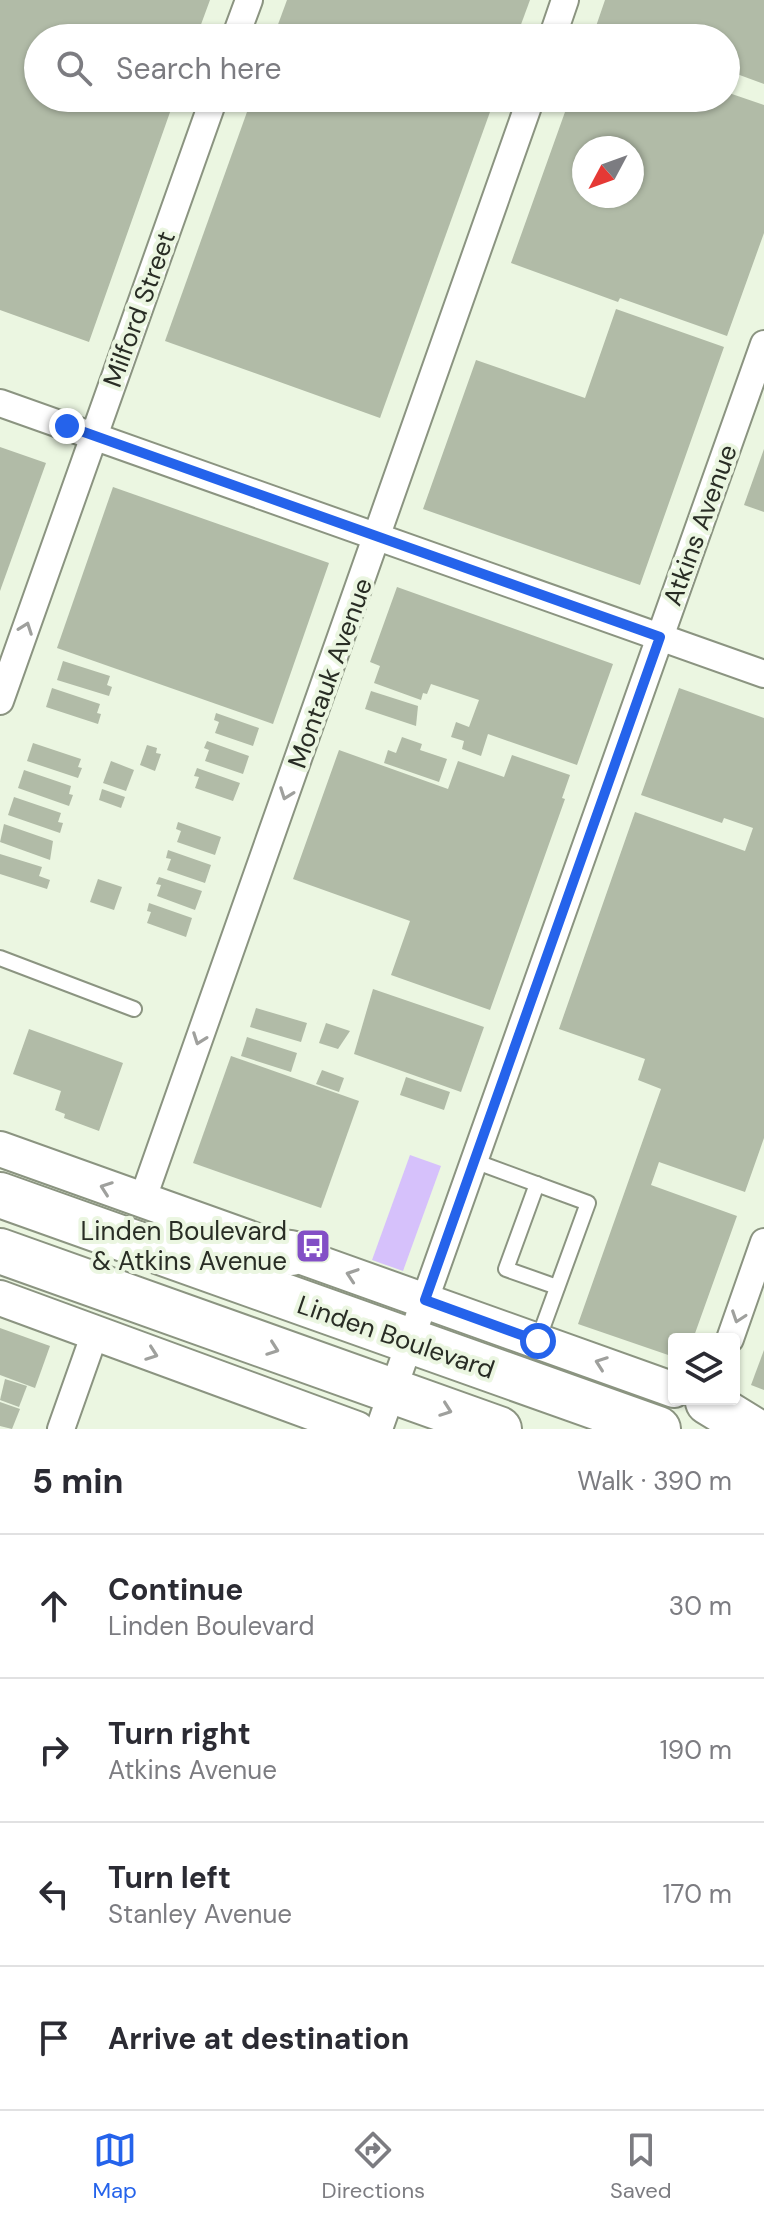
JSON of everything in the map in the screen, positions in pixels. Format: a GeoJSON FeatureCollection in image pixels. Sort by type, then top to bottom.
{"type":"FeatureCollection","features":[{"type":"Feature","properties":{"kind":"highway","name":"Linden Boulevard"},"geometry":{"type":"LineString","coordinates":[[0,1195],[658,1429]]}},
{"type":"Feature","properties":{"kind":"highway"},"geometry":{"type":"LineString","coordinates":[[92,1229],[291,1253]]}},
{"type":"Feature","properties":{"kind":"highway","name":"Linden Boulevard"},"geometry":{"type":"LineString","coordinates":[[0,1251],[386,1410],[499,1429]]}},
{"type":"Feature","properties":{"kind":"highway"},"geometry":{"type":"LineString","coordinates":[[712,1405],[752,1429]]}},
{"type":"Feature","properties":{"kind":"street"},"geometry":{"type":"LineString","coordinates":[[240,24],[249,0]]}},
{"type":"Feature","properties":{"kind":"street"},"geometry":{"type":"LineString","coordinates":[[557,24],[565,0]]}},
{"type":"Feature","properties":{"kind":"street","name":"Milford Street"},"geometry":{"type":"LineString","coordinates":[[0,701],[209,112]]}},
{"type":"Feature","properties":{"kind":"street","name":"Montauk Avenue"},"geometry":{"type":"LineString","coordinates":[[142,1201],[526,112]]}},
{"type":"Feature","properties":{"kind":"street","name":"Atkins Avenue"},"geometry":{"type":"LineString","coordinates":[[386,1410],[764,344]]}},
{"type":"Feature","properties":{"kind":"street"},"geometry":{"type":"LineString","coordinates":[[0,403],[764,674]]}},
{"type":"Feature","properties":{"kind":"street","name":"Linden Boulevard"},"geometry":{"type":"LineString","coordinates":[[0,1149],[668,1386]]}},
{"type":"Feature","properties":{"kind":"street"},"geometry":{"type":"LineString","coordinates":[[732,1333],[764,1242]]}},
{"type":"Feature","properties":{"kind":"street"},"geometry":{"type":"LineString","coordinates":[[0,1298],[357,1429]]}},
{"type":"Feature","properties":{"kind":"street"},"geometry":{"type":"LineString","coordinates":[[61,1429],[95,1333]]}},
{"type":"Feature","properties":{"kind":"street","name":"Linden Boulevard"},"geometry":{"type":"LineString","coordinates":[[720,1405],[764,1421]]}},
{"type":"Feature","properties":{"kind":"lane"},"geometry":{"type":"LineString","coordinates":[[0,958],[134,1009]]}},
{"type":"Feature","properties":{"kind":"lane"},"geometry":{"type":"LineString","coordinates":[[474,1161],[588,1203],[538,1341]]}},
{"type":"Feature","properties":{"kind":"lane"},"geometry":{"type":"LineString","coordinates":[[537,1184],[506,1269],[557,1287]]}},
{"type":"Feature","properties":{"kind":"shaded area"},"geometry":{"type":"Polygon","coordinates":[[[410,1155],[441,1166],[403,1271],[372,1260],[410,1155]]]}},
{"type":"Feature","properties":{"kind":"building"},"geometry":{"type":"Polygon","coordinates":[[[0,0],[210,0],[201,24],[24,24],[24,112],[170,112],[89,342],[0,310],[0,0]]]}},
{"type":"Feature","properties":{"kind":"building"},"geometry":{"type":"Polygon","coordinates":[[[287,0],[530,0],[521,24],[278,24],[287,0]]]}},
{"type":"Feature","properties":{"kind":"building"},"geometry":{"type":"Polygon","coordinates":[[[605,0],[764,0],[764,84],[740,75],[740,24],[597,24],[605,0]]]}},
{"type":"Feature","properties":{"kind":"building"},"geometry":{"type":"Polygon","coordinates":[[[740,97],[764,105],[764,233],[727,336],[620,298],[618,302],[511,263],[565,112],[740,112],[740,97]]]}},
{"type":"Feature","properties":{"kind":"building"},"geometry":{"type":"Polygon","coordinates":[[[247,112],[490,112],[380,418],[165,341],[247,112]]]}},
{"type":"Feature","properties":{"kind":"building"},"geometry":{"type":"Polygon","coordinates":[[[616,309],[724,347],[640,585],[423,509],[476,360],[585,398],[616,309]]]}},
{"type":"Feature","properties":{"kind":"building"},"geometry":{"type":"Polygon","coordinates":[[[0,447],[46,463],[0,591],[0,447]]]}},
{"type":"Feature","properties":{"kind":"building"},"geometry":{"type":"Polygon","coordinates":[[[764,449],[764,512],[744,505],[764,449]]]}},
{"type":"Feature","properties":{"kind":"building"},"geometry":{"type":"Polygon","coordinates":[[[113,487],[329,563],[273,724],[57,648],[113,487]]]}},
{"type":"Feature","properties":{"kind":"building"},"geometry":{"type":"Polygon","coordinates":[[[397,587],[613,664],[577,765],[488,734],[481,756],[462,749],[464,741],[451,737],[456,722],[469,727],[479,700],[431,684],[421,700],[374,683],[380,666],[370,662],[397,587]]]}},
{"type":"Feature","properties":{"kind":"building"},"geometry":{"type":"Polygon","coordinates":[[[63,661],[110,676],[107,685],[112,687],[109,696],[57,680],[63,661]]]}},
{"type":"Feature","properties":{"kind":"building"},"geometry":{"type":"Polygon","coordinates":[[[52,688],[100,704],[98,724],[46,707],[52,688]]]}},
{"type":"Feature","properties":{"kind":"building"},"geometry":{"type":"Polygon","coordinates":[[[679,688],[764,718],[764,1138],[745,1192],[659,1162],[651,1185],[737,1216],[695,1333],[668,1333],[668,1355],[578,1324],[661,1089],[638,1080],[645,1059],[559,1029],[635,812],[745,851],[753,828],[724,818],[722,823],[641,795],[679,688]]]}},
{"type":"Feature","properties":{"kind":"building"},"geometry":{"type":"Polygon","coordinates":[[[371,691],[418,706],[416,726],[365,709],[371,691]]]}},
{"type":"Feature","properties":{"kind":"building"},"geometry":{"type":"Polygon","coordinates":[[[216,713],[259,728],[253,746],[215,733],[219,722],[214,720],[216,713]]]}},
{"type":"Feature","properties":{"kind":"building"},"geometry":{"type":"Polygon","coordinates":[[[402,737],[422,744],[420,750],[447,759],[439,782],[384,763],[388,750],[396,753],[402,737]]]}},
{"type":"Feature","properties":{"kind":"building"},"geometry":{"type":"Polygon","coordinates":[[[207,741],[249,756],[243,774],[205,761],[209,750],[204,748],[207,741]]]}},
{"type":"Feature","properties":{"kind":"building"},"geometry":{"type":"Polygon","coordinates":[[[33,743],[81,759],[78,778],[27,761],[33,743]]]}},
{"type":"Feature","properties":{"kind":"building"},"geometry":{"type":"Polygon","coordinates":[[[147,745],[157,748],[156,753],[161,754],[155,771],[140,765],[147,745]]]}},
{"type":"Feature","properties":{"kind":"building"},"geometry":{"type":"Polygon","coordinates":[[[339,750],[448,789],[458,761],[504,777],[512,755],[570,775],[562,798],[565,799],[490,1010],[391,975],[410,921],[293,879],[339,750]]]}},
{"type":"Feature","properties":{"kind":"building"},"geometry":{"type":"Polygon","coordinates":[[[111,761],[134,770],[126,791],[103,783],[111,761]]]}},
{"type":"Feature","properties":{"kind":"building"},"geometry":{"type":"Polygon","coordinates":[[[197,768],[240,783],[233,801],[195,788],[199,777],[194,776],[197,768]]]}},
{"type":"Feature","properties":{"kind":"building"},"geometry":{"type":"Polygon","coordinates":[[[24,770],[71,786],[69,794],[73,795],[69,806],[18,788],[24,770]]]}},
{"type":"Feature","properties":{"kind":"building"},"geometry":{"type":"Polygon","coordinates":[[[102,789],[125,797],[121,808],[99,800],[102,789]]]}},
{"type":"Feature","properties":{"kind":"building"},"geometry":{"type":"Polygon","coordinates":[[[14,797],[61,813],[58,822],[63,823],[60,833],[8,815],[14,797]]]}},
{"type":"Feature","properties":{"kind":"building"},"geometry":{"type":"Polygon","coordinates":[[[178,822],[221,837],[215,855],[177,842],[181,831],[176,829],[178,822]]]}},
{"type":"Feature","properties":{"kind":"building"},"geometry":{"type":"Polygon","coordinates":[[[4,824],[53,841],[50,860],[0,842],[4,824]]]}},
{"type":"Feature","properties":{"kind":"building"},"geometry":{"type":"Polygon","coordinates":[[[168,850],[211,865],[205,883],[167,870],[171,859],[166,858],[168,850]]]}},
{"type":"Feature","properties":{"kind":"building"},"geometry":{"type":"Polygon","coordinates":[[[0,854],[42,867],[39,876],[50,880],[47,889],[0,874],[0,854]]]}},
{"type":"Feature","properties":{"kind":"building"},"geometry":{"type":"Polygon","coordinates":[[[159,877],[202,891],[195,910],[157,896],[161,885],[156,884],[159,877]]]}},
{"type":"Feature","properties":{"kind":"building"},"geometry":{"type":"Polygon","coordinates":[[[98,879],[122,887],[114,910],[90,902],[98,879]]]}},
{"type":"Feature","properties":{"kind":"building"},"geometry":{"type":"Polygon","coordinates":[[[149,903],[192,918],[186,937],[147,923],[151,912],[147,911],[149,903]]]}},
{"type":"Feature","properties":{"kind":"building"},"geometry":{"type":"Polygon","coordinates":[[[373,989],[484,1027],[461,1092],[354,1054],[373,989]]]}},
{"type":"Feature","properties":{"kind":"building"},"geometry":{"type":"Polygon","coordinates":[[[256,1008],[307,1023],[301,1042],[250,1027],[256,1008]]]}},
{"type":"Feature","properties":{"kind":"building"},"geometry":{"type":"Polygon","coordinates":[[[326,1023],[350,1031],[338,1049],[319,1043],[326,1023]]]}},
{"type":"Feature","properties":{"kind":"building"},"geometry":{"type":"Polygon","coordinates":[[[29,1029],[123,1063],[99,1131],[64,1118],[65,1114],[55,1110],[61,1091],[13,1074],[29,1029]]]}},
{"type":"Feature","properties":{"kind":"building"},"geometry":{"type":"Polygon","coordinates":[[[247,1037],[297,1053],[291,1072],[241,1056],[247,1037]]]}},
{"type":"Feature","properties":{"kind":"building"},"geometry":{"type":"Polygon","coordinates":[[[231,1056],[359,1101],[321,1208],[193,1163],[231,1056]]]}},
{"type":"Feature","properties":{"kind":"building"},"geometry":{"type":"Polygon","coordinates":[[[322,1070],[344,1078],[339,1092],[316,1084],[322,1070]]]}},
{"type":"Feature","properties":{"kind":"building"},"geometry":{"type":"Polygon","coordinates":[[[406,1077],[450,1092],[444,1110],[400,1095],[406,1077]]]}},
{"type":"Feature","properties":{"kind":"building"},"geometry":{"type":"Polygon","coordinates":[[[0,1328],[50,1346],[35,1388],[0,1375],[0,1328]]]}},
{"type":"Feature","properties":{"kind":"building"},"geometry":{"type":"Polygon","coordinates":[[[764,1350],[764,1390],[751,1385],[764,1350]]]}},
{"type":"Feature","properties":{"kind":"building"},"geometry":{"type":"Polygon","coordinates":[[[5,1379],[27,1386],[19,1407],[0,1400],[5,1379]]]}},
{"type":"Feature","properties":{"kind":"building"},"geometry":{"type":"Polygon","coordinates":[[[0,1402],[20,1409],[12,1429],[0,1426],[0,1402]]]}},
{"type":"Feature","properties":{"kind":"place","name":"Linden Boulevard & Atkins Avenue"},"geometry":{"type":"Point","coordinates":[313,1246]}},
{"type":"Feature","properties":{"kind":"route"},"geometry":{"type":"LineString","coordinates":[[67,426],[660,637],[425,1300],[538,1341]]}}]}
